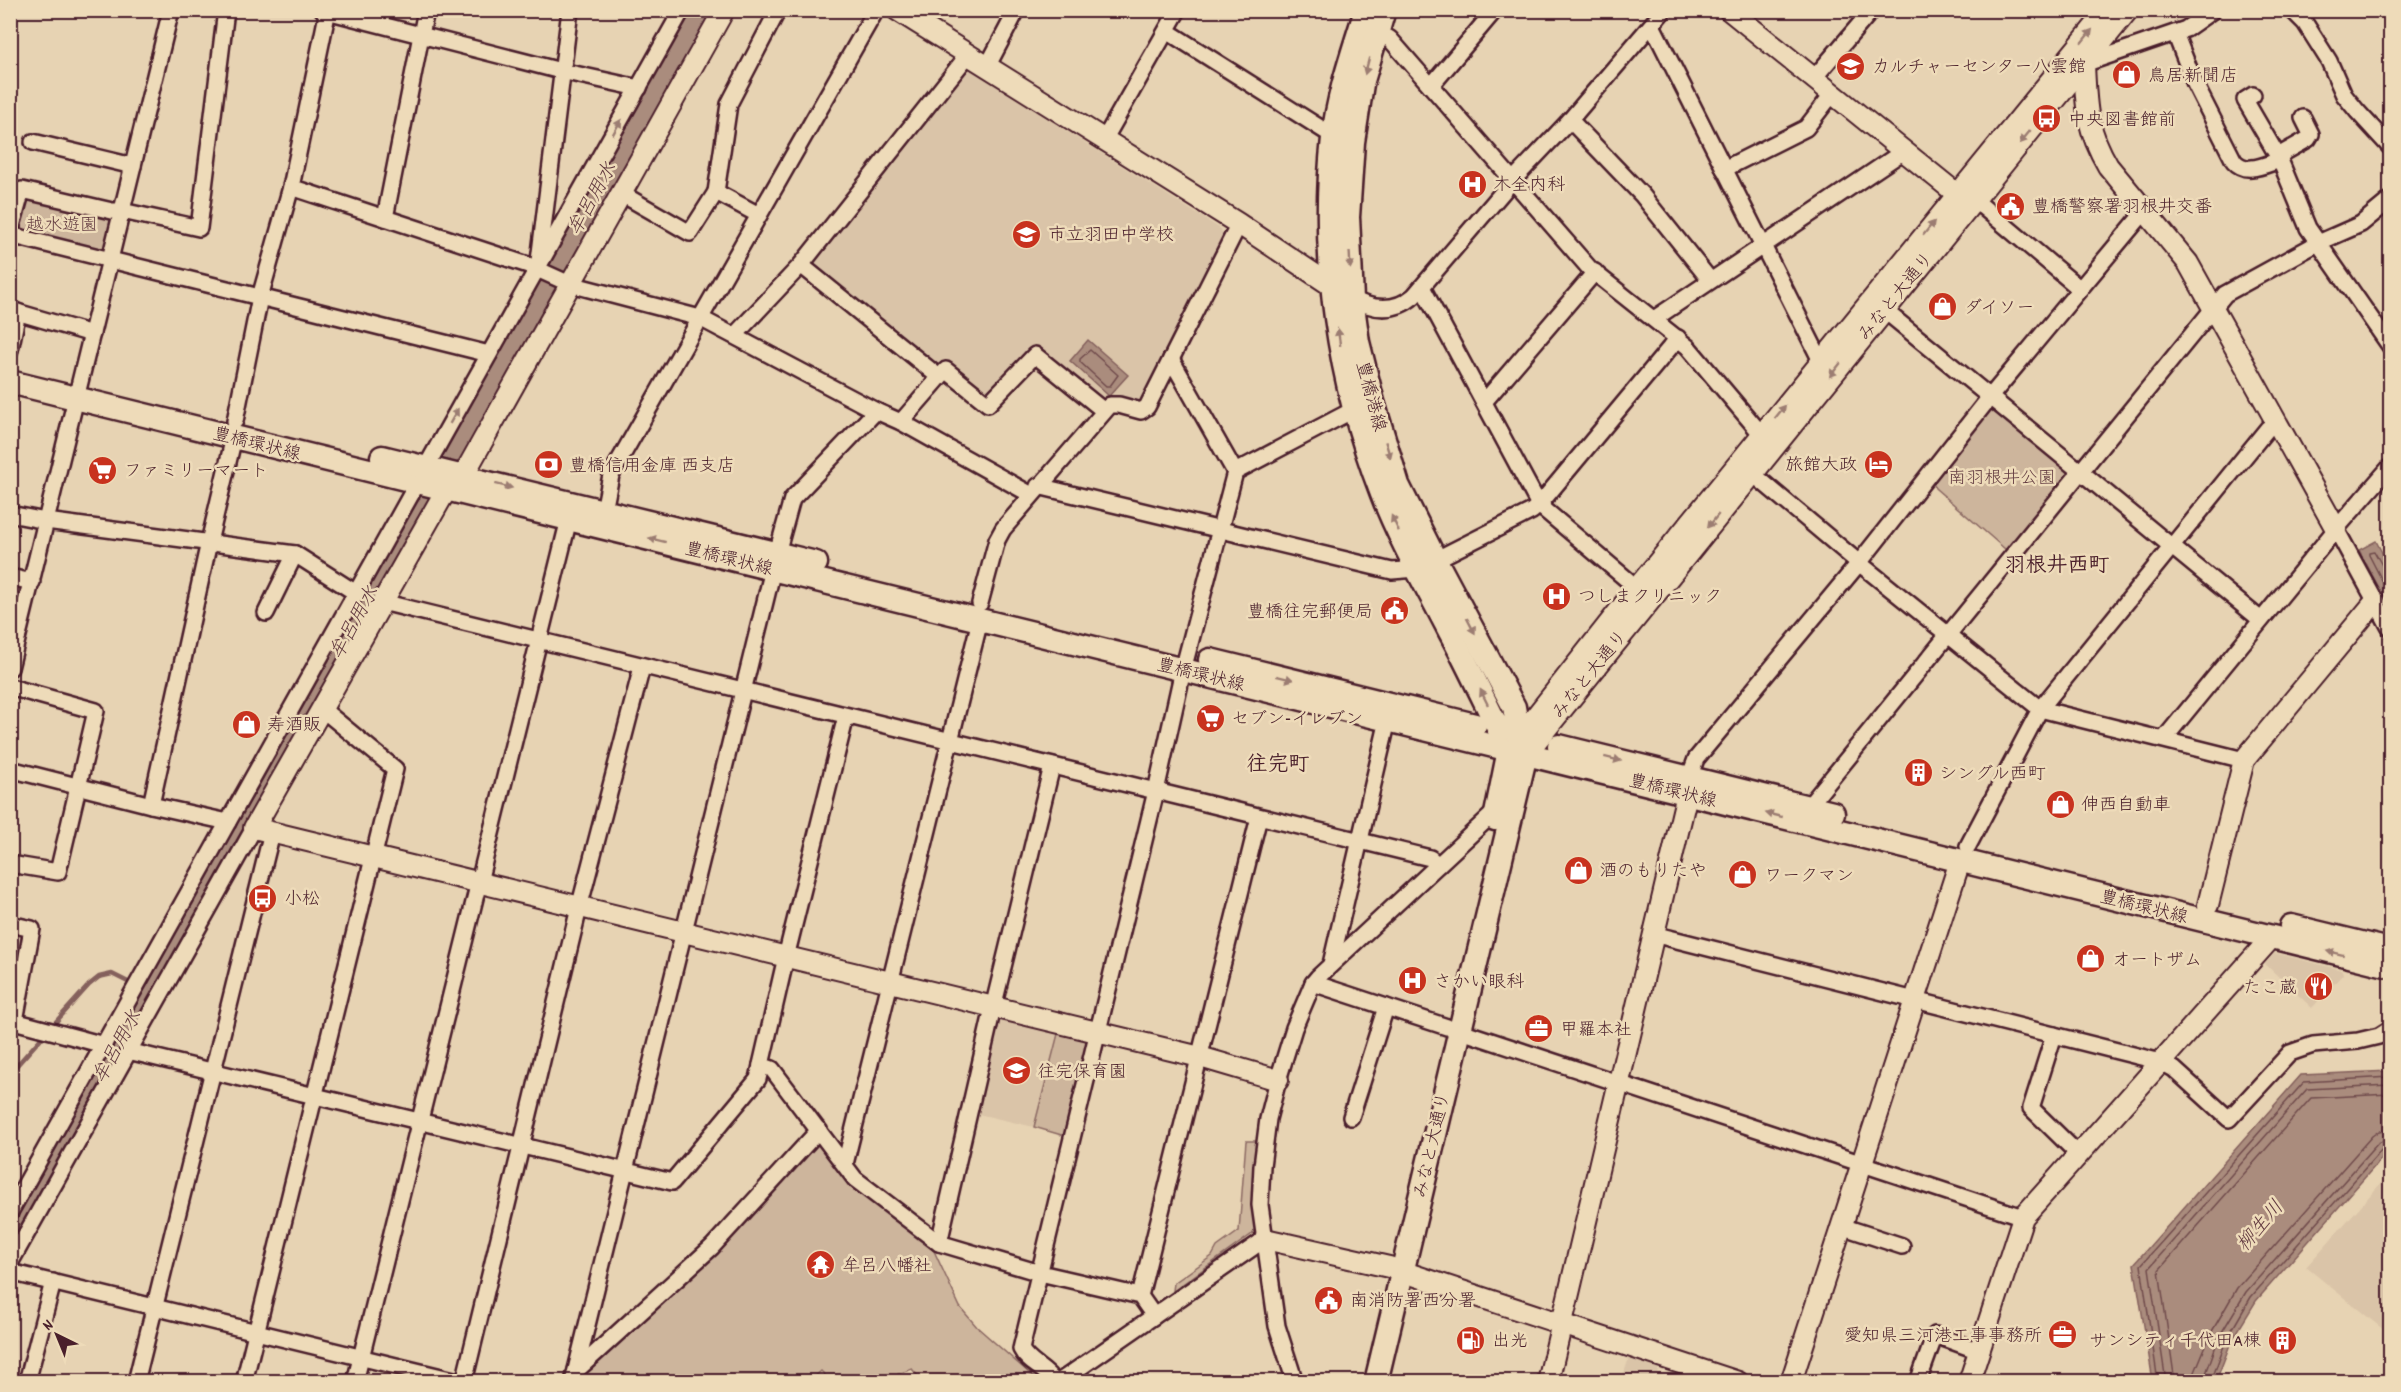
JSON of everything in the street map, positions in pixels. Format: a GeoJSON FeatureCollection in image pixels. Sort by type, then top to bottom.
{"type":"FeatureCollection","features":[{"type":"Feature","properties":{"kind":"main road","name":"豊橋港線"},"geometry":{"type":"LineString","coordinates":[[1366,10],[1344,81],[1333,136],[1329,217],[1332,286],[1353,410],[1382,495],[1426,564]]}},
{"type":"Feature","properties":{"kind":"main road","name":"豊橋港線"},"geometry":{"type":"LineString","coordinates":[[1380,21],[1362,84],[1353,142],[1348,217],[1352,299],[1363,362],[1395,474],[1426,564],[1485,699],[1518,742]]}},
{"type":"Feature","properties":{"kind":"main road","name":"豊橋環状線"},"geometry":{"type":"LineString","coordinates":[[10,367],[77,391]]}},
{"type":"Feature","properties":{"kind":"main road","name":"豊橋環状線"},"geometry":{"type":"LineString","coordinates":[[10,382],[77,391],[437,478],[604,511],[775,561]]}},
{"type":"Feature","properties":{"kind":"main road","name":"豊橋環状線"},"geometry":{"type":"LineString","coordinates":[[437,478],[569,519],[775,561],[1518,742],[2279,934],[2391,966]]}},
{"type":"Feature","properties":{"kind":"main road","name":"豊橋環状線"},"geometry":{"type":"LineString","coordinates":[[1185,662],[1388,720],[1518,742]]}},
{"type":"Feature","properties":{"kind":"main road","name":"みなと大通り"},"geometry":{"type":"LineString","coordinates":[[1453,1029],[1497,810],[1518,742]]}},
{"type":"Feature","properties":{"kind":"main road","name":"みなと大通り"},"geometry":{"type":"LineString","coordinates":[[1362,1382],[1395,1269],[1453,1029],[1518,742]]}},
{"type":"Feature","properties":{"kind":"main road","name":"豊橋環状線"},"geometry":{"type":"LineString","coordinates":[[1688,786],[1808,807],[1964,854],[2208,905],[2279,934],[2391,950]]}},
{"type":"Feature","properties":{"kind":"main road","name":"みなと大通り"},"geometry":{"type":"LineString","coordinates":[[1376,1382],[1395,1269]]}},
{"type":"Feature","properties":{"kind":"street"},"geometry":{"type":"LineString","coordinates":[[10,668],[171,10]]}},
{"type":"Feature","properties":{"kind":"street"},"geometry":{"type":"LineString","coordinates":[[226,10],[199,228],[22,190],[10,234],[489,354]]}},
{"type":"Feature","properties":{"kind":"street"},"geometry":{"type":"LineString","coordinates":[[385,218],[423,35],[426,10]]}},
{"type":"Feature","properties":{"kind":"street"},"geometry":{"type":"LineString","coordinates":[[551,276],[561,70],[570,10]]}},
{"type":"Feature","properties":{"kind":"street"},"geometry":{"type":"LineString","coordinates":[[136,1382],[212,1070],[263,830],[265,782],[356,593],[437,478],[551,276],[639,88],[682,10]]}},
{"type":"Feature","properties":{"kind":"street"},"geometry":{"type":"LineString","coordinates":[[10,1263],[128,1051],[228,822],[265,782],[322,709],[382,602],[489,354],[551,276],[622,194],[724,10]]}},
{"type":"Feature","properties":{"kind":"street"},"geometry":{"type":"LineString","coordinates":[[622,194],[690,233],[716,192],[729,104],[778,10]]}},
{"type":"Feature","properties":{"kind":"street"},"geometry":{"type":"LineString","coordinates":[[604,511],[611,475],[876,10]]}},
{"type":"Feature","properties":{"kind":"street"},"geometry":{"type":"LineString","coordinates":[[897,10],[1239,224],[1352,299],[1369,307],[1380,308],[1405,303],[1422,287],[1513,180],[1570,120],[1664,10]]}},
{"type":"Feature","properties":{"kind":"street"},"geometry":{"type":"LineString","coordinates":[[987,68],[1017,10]]}},
{"type":"Feature","properties":{"kind":"street"},"geometry":{"type":"LineString","coordinates":[[1104,140],[1178,10]]}},
{"type":"Feature","properties":{"kind":"street"},"geometry":{"type":"LineString","coordinates":[[1431,86],[1494,10]]}},
{"type":"Feature","properties":{"kind":"street"},"geometry":{"type":"LineString","coordinates":[[1729,10],[1904,151],[1965,198],[1983,207],[2079,288]]}},
{"type":"Feature","properties":{"kind":"street"},"geometry":{"type":"LineString","coordinates":[[1814,78],[1872,10]]}},
{"type":"Feature","properties":{"kind":"street","name":"みなと大通り"},"geometry":{"type":"LineString","coordinates":[[1965,198],[2108,10]]}},
{"type":"Feature","properties":{"kind":"street","name":"みなと大通り"},"geometry":{"type":"LineString","coordinates":[[1518,742],[1965,198],[2084,64],[2128,10]]}},
{"type":"Feature","properties":{"kind":"street"},"geometry":{"type":"LineString","coordinates":[[2213,10],[2186,30],[2084,64],[2086,110],[2092,135],[2108,166],[2188,263],[2391,628]]}},
{"type":"Feature","properties":{"kind":"street"},"geometry":{"type":"LineString","coordinates":[[2292,10],[2305,23],[2329,62],[2344,95],[2356,111],[2391,147]]}},
{"type":"Feature","properties":{"kind":"street"},"geometry":{"type":"LineString","coordinates":[[151,806],[235,429],[260,297],[291,187],[326,11],[639,88]]}},
{"type":"Feature","properties":{"kind":"street"},"geometry":{"type":"LineString","coordinates":[[1380,21],[1390,39],[1595,272],[1688,347],[1767,441]]}},
{"type":"Feature","properties":{"kind":"street"},"geometry":{"type":"LineString","coordinates":[[1652,25],[1821,361]]}},
{"type":"Feature","properties":{"kind":"street"},"geometry":{"type":"LineString","coordinates":[[1167,31],[1333,136]]}},
{"type":"Feature","properties":{"kind":"street"},"geometry":{"type":"LineString","coordinates":[[2175,33],[2195,84],[2234,161],[2240,167],[2248,170],[2279,158],[2308,139],[2311,134],[2303,118]]}},
{"type":"Feature","properties":{"kind":"street"},"geometry":{"type":"LineString","coordinates":[[735,335],[801,265],[968,55]]}},
{"type":"Feature","properties":{"kind":"street"},"geometry":{"type":"LineString","coordinates":[[1724,169],[1806,128],[1833,93]]}},
{"type":"Feature","properties":{"kind":"street"},"geometry":{"type":"LineString","coordinates":[[2253,95],[2245,100],[2279,158],[2294,198],[2318,243],[2391,346]]}},
{"type":"Feature","properties":{"kind":"street"},"geometry":{"type":"LineString","coordinates":[[1570,120],[1642,195],[1710,280]]}},
{"type":"Feature","properties":{"kind":"street"},"geometry":{"type":"LineString","coordinates":[[33,142],[133,166]]}},
{"type":"Feature","properties":{"kind":"street"},"geometry":{"type":"LineString","coordinates":[[1654,319],[1904,151]]}},
{"type":"Feature","properties":{"kind":"street"},"geometry":{"type":"LineString","coordinates":[[291,187],[551,276],[700,318],[876,411],[1034,490],[1219,529],[1392,571],[1426,564],[1532,511],[1678,338]]}},
{"type":"Feature","properties":{"kind":"street"},"geometry":{"type":"LineString","coordinates":[[716,192],[759,215]]}},
{"type":"Feature","properties":{"kind":"street"},"geometry":{"type":"LineString","coordinates":[[1808,807],[2224,294],[2318,243],[2361,224],[2391,200]]}},
{"type":"Feature","properties":{"kind":"street"},"geometry":{"type":"LineString","coordinates":[[1548,1382],[1696,759],[1859,563],[2079,288],[2145,211]]}},
{"type":"Feature","properties":{"kind":"street"},"geometry":{"type":"LineString","coordinates":[[845,1164],[997,540],[1003,528],[1034,490],[1110,405],[1141,411],[1147,407],[1239,224]]}},
{"type":"Feature","properties":{"kind":"street"},"geometry":{"type":"LineString","coordinates":[[801,265],[939,377]]}},
{"type":"Feature","properties":{"kind":"street"},"geometry":{"type":"LineString","coordinates":[[1484,402],[1595,272]]}},
{"type":"Feature","properties":{"kind":"street"},"geometry":{"type":"LineString","coordinates":[[1422,287],[1539,505],[1637,588]]}},
{"type":"Feature","properties":{"kind":"street"},"geometry":{"type":"LineString","coordinates":[[1877,305],[2261,620]]}},
{"type":"Feature","properties":{"kind":"street","name":"みなと大通り"},"geometry":{"type":"LineString","coordinates":[[1767,441],[1821,361],[1877,305]]}},
{"type":"Feature","properties":{"kind":"street"},"geometry":{"type":"LineString","coordinates":[[11,347],[14,311],[92,334]]}},
{"type":"Feature","properties":{"kind":"street"},"geometry":{"type":"LineString","coordinates":[[901,422],[946,370],[988,404],[1035,355],[1104,411]]}},
{"type":"Feature","properties":{"kind":"street"},"geometry":{"type":"LineString","coordinates":[[1054,1382],[1051,1377],[1025,1357],[1022,1349],[1185,662],[1235,472],[1171,359]]}},
{"type":"Feature","properties":{"kind":"street"},"geometry":{"type":"LineString","coordinates":[[1235,472],[1353,410]]}},
{"type":"Feature","properties":{"kind":"street"},"geometry":{"type":"LineString","coordinates":[[574,1376],[792,499],[876,411]]}},
{"type":"Feature","properties":{"kind":"street"},"geometry":{"type":"LineString","coordinates":[[1791,1382],[1914,999],[1964,854],[2040,709],[2268,428],[2277,424]]}},
{"type":"Feature","properties":{"kind":"street"},"geometry":{"type":"LineString","coordinates":[[2164,739],[2336,529],[2391,467]]}},
{"type":"Feature","properties":{"kind":"street"},"geometry":{"type":"LineString","coordinates":[[1745,468],[2040,709],[2244,760]]}},
{"type":"Feature","properties":{"kind":"street","name":"みなと大通り"},"geometry":{"type":"LineString","coordinates":[[1518,742],[1637,588],[1745,468]]}},
{"type":"Feature","properties":{"kind":"street"},"geometry":{"type":"LineString","coordinates":[[10,514],[46,522],[296,554],[356,593]]}},
{"type":"Feature","properties":{"kind":"street"},"geometry":{"type":"LineString","coordinates":[[355,1382],[418,1120],[569,519]]}},
{"type":"Feature","properties":{"kind":"street"},"geometry":{"type":"LineString","coordinates":[[266,613],[296,554]]}},
{"type":"Feature","properties":{"kind":"street"},"geometry":{"type":"LineString","coordinates":[[10,577],[32,582]]}},
{"type":"Feature","properties":{"kind":"street"},"geometry":{"type":"LineString","coordinates":[[382,602],[1430,858],[1438,865]]}},
{"type":"Feature","properties":{"kind":"street"},"geometry":{"type":"LineString","coordinates":[[2208,905],[2244,760],[2375,602]]}},
{"type":"Feature","properties":{"kind":"street"},"geometry":{"type":"LineString","coordinates":[[10,1272],[463,1382],[579,908],[642,667]]}},
{"type":"Feature","properties":{"kind":"street"},"geometry":{"type":"LineString","coordinates":[[10,687],[96,711],[80,787],[58,872],[10,864]]}},
{"type":"Feature","properties":{"kind":"street"},"geometry":{"type":"LineString","coordinates":[[244,1382],[395,769],[322,709]]}},
{"type":"Feature","properties":{"kind":"street"},"geometry":{"type":"LineString","coordinates":[[128,1051],[672,1182],[758,1079],[846,716]]}},
{"type":"Feature","properties":{"kind":"street"},"geometry":{"type":"LineString","coordinates":[[1331,964],[1388,720]]}},
{"type":"Feature","properties":{"kind":"street"},"geometry":{"type":"LineString","coordinates":[[939,1243],[1052,766]]}},
{"type":"Feature","properties":{"kind":"street"},"geometry":{"type":"LineString","coordinates":[[10,769],[151,806],[228,822]]}},
{"type":"Feature","properties":{"kind":"street"},"geometry":{"type":"LineString","coordinates":[[1295,1382],[1276,1326],[1260,1205],[1268,1119],[1294,1028],[1313,983],[1383,914],[1497,810]]}},
{"type":"Feature","properties":{"kind":"street"},"geometry":{"type":"LineString","coordinates":[[1140,1296],[1259,817]]}},
{"type":"Feature","properties":{"kind":"street"},"geometry":{"type":"LineString","coordinates":[[263,830],[1200,1057],[1278,1080]]}},
{"type":"Feature","properties":{"kind":"street"},"geometry":{"type":"LineString","coordinates":[[10,1212],[104,1045],[176,942],[263,830]]}},
{"type":"Feature","properties":{"kind":"street"},"geometry":{"type":"LineString","coordinates":[[10,924],[32,929],[13,1020],[104,1045]]}},
{"type":"Feature","properties":{"kind":"street"},"geometry":{"type":"LineString","coordinates":[[1653,934],[2161,1062],[2174,1069],[2229,1119],[2290,1053],[2313,1045],[2358,1041],[2379,1036],[2391,1029]]}},
{"type":"Feature","properties":{"kind":"street"},"geometry":{"type":"LineString","coordinates":[[1969,1382],[2023,1217],[2279,934]]}},
{"type":"Feature","properties":{"kind":"street"},"geometry":{"type":"LineString","coordinates":[[1313,983],[2023,1217]]}},
{"type":"Feature","properties":{"kind":"street"},"geometry":{"type":"LineString","coordinates":[[1351,1117],[1386,1007]]}},
{"type":"Feature","properties":{"kind":"street"},"geometry":{"type":"LineString","coordinates":[[2054,1035],[2031,1108],[2079,1155]]}},
{"type":"Feature","properties":{"kind":"street"},"geometry":{"type":"LineString","coordinates":[[761,1065],[772,1069],[855,1179],[939,1243],[1040,1273],[1140,1296],[1154,1316]]}},
{"type":"Feature","properties":{"kind":"street"},"geometry":{"type":"LineString","coordinates":[[574,1376],[712,1247],[819,1130]]}},
{"type":"Feature","properties":{"kind":"street"},"geometry":{"type":"LineString","coordinates":[[1841,1226],[1902,1246]]}},
{"type":"Feature","properties":{"kind":"street"},"geometry":{"type":"LineString","coordinates":[[1059,1382],[1265,1239],[1395,1269],[1738,1382]]}},
{"type":"Feature","properties":{"kind":"street"},"geometry":{"type":"LineString","coordinates":[[27,1382],[53,1282]]}},
{"type":"Feature","properties":{"kind":"street"},"geometry":{"type":"LineString","coordinates":[[1918,1382],[1935,1335],[1979,1350]]}},
{"type":"Feature","properties":{"kind":"shaded area","name":"市立羽田中学校"},"geometry":{"type":"Polygon","coordinates":[[[964,66],[1221,229],[1224,239],[1145,401],[1137,405],[1117,398],[1097,399],[1034,349],[987,398],[940,369],[810,262],[964,66]]]}},
{"type":"Feature","properties":{"kind":"shaded area"},"geometry":{"type":"Polygon","coordinates":[[[2275,953],[2342,970],[2343,974],[2312,1008],[2265,964],[2275,953]]]}},
{"type":"Feature","properties":{"kind":"shaded area","name":"往完保育園"},"geometry":{"type":"Polygon","coordinates":[[[998,1016],[1059,1030],[1034,1127],[974,1113],[998,1016]]]}},
{"type":"Feature","properties":{"kind":"shaded area"},"geometry":{"type":"Polygon","coordinates":[[[2390,1173],[2390,1335],[2306,1267],[2390,1173]]]}},
{"type":"Feature","properties":{"kind":"shaded area"},"geometry":{"type":"Polygon","coordinates":[[[1630,1355],[1660,1365],[1654,1381],[1621,1382],[1630,1355]]]}},
{"type":"Feature","properties":{"kind":"green space","name":"越水遊園"},"geometry":{"type":"Polygon","coordinates":[[[29,196],[109,216],[115,223],[108,249],[101,254],[17,229],[23,201],[29,196]]]}},
{"type":"Feature","properties":{"kind":"green space","name":"南羽根井公園"},"geometry":{"type":"Polygon","coordinates":[[[1992,408],[2073,473],[2009,549],[2005,549],[1935,488],[1933,482],[1992,408]]]}},
{"type":"Feature","properties":{"kind":"green space"},"geometry":{"type":"Polygon","coordinates":[[[1059,1030],[1088,1039],[1065,1136],[1034,1127],[1059,1030]]]}},
{"type":"Feature","properties":{"kind":"green space"},"geometry":{"type":"Polygon","coordinates":[[[1246,1141],[1257,1141],[1252,1204],[1255,1229],[1252,1234],[1173,1291],[1174,1283],[1212,1256],[1217,1247],[1239,1231],[1246,1141]]]}},
{"type":"Feature","properties":{"kind":"green space","name":"牟呂八幡社"},"geometry":{"type":"Polygon","coordinates":[[[820,1142],[848,1181],[934,1251],[960,1307],[977,1327],[1038,1381],[922,1381],[912,1369],[898,1374],[894,1382],[831,1381],[821,1371],[809,1382],[579,1382],[580,1377],[816,1143],[820,1142]]]}},
{"type":"Feature","properties":{"kind":"water"},"geometry":{"type":"Polygon","coordinates":[[[1088,340],[1128,375],[1109,396],[1070,361],[1088,340]]]}},
{"type":"Feature","properties":{"kind":"water"},"geometry":{"type":"Polygon","coordinates":[[[2376,541],[2390,568],[2390,596],[2385,599],[2359,550],[2376,541]]]}},
{"type":"Feature","properties":{"kind":"water","name":"柳生川"},"geometry":{"type":"Polygon","coordinates":[[[2390,1071],[2390,1149],[2256,1301],[2231,1342],[2216,1381],[2153,1381],[2134,1264],[2301,1075],[2390,1071]]]}},
{"type":"Feature","properties":{"kind":"waterway","name":"牟呂用水"},"geometry":{"type":"LineString","coordinates":[[10,1234],[696,10]]}},
{"type":"Feature","properties":{"kind":"waterway"},"geometry":{"type":"LineString","coordinates":[[52,1026],[99,977],[112,974],[132,984]]}},
{"type":"Feature","properties":{"kind":"waterway"},"geometry":{"type":"LineString","coordinates":[[10,1073],[43,1036]]}},
{"type":"Feature","properties":{"kind":"place","name":"カルチャーセンター八雲館"},"geometry":{"type":"Point","coordinates":[1851,66]}},
{"type":"Feature","properties":{"kind":"place","name":"鳥居新聞店"},"geometry":{"type":"Point","coordinates":[2127,75]}},
{"type":"Feature","properties":{"kind":"place","name":"中央図書館前"},"geometry":{"type":"Point","coordinates":[2047,119]}},
{"type":"Feature","properties":{"kind":"place","name":"木全内科"},"geometry":{"type":"Point","coordinates":[1472,184]}},
{"type":"Feature","properties":{"kind":"place","name":"豊橋警察署羽根井交番"},"geometry":{"type":"Point","coordinates":[2011,206]}},
{"type":"Feature","properties":{"kind":"place","name":"市立羽田中学校"},"geometry":{"type":"Point","coordinates":[1027,234]}},
{"type":"Feature","properties":{"kind":"place","name":"ダイソー"},"geometry":{"type":"Point","coordinates":[1943,307]}},
{"type":"Feature","properties":{"kind":"place","name":"旅館大政"},"geometry":{"type":"Point","coordinates":[1878,464]}},
{"type":"Feature","properties":{"kind":"place","name":"豊橋信用金庫 西支店"},"geometry":{"type":"Point","coordinates":[548,465]}},
{"type":"Feature","properties":{"kind":"place","name":"ファミリーマート"},"geometry":{"type":"Point","coordinates":[103,470]}},
{"type":"Feature","properties":{"kind":"place","name":"つしまクリニック"},"geometry":{"type":"Point","coordinates":[1557,596]}},
{"type":"Feature","properties":{"kind":"place","name":"豊橋往完郵便局"},"geometry":{"type":"Point","coordinates":[1394,611]}},
{"type":"Feature","properties":{"kind":"place","name":"セブン-イレブン"},"geometry":{"type":"Point","coordinates":[1210,718]}},
{"type":"Feature","properties":{"kind":"place","name":"寿酒販"},"geometry":{"type":"Point","coordinates":[246,724]}},
{"type":"Feature","properties":{"kind":"place","name":"シングル西町"},"geometry":{"type":"Point","coordinates":[1918,773]}},
{"type":"Feature","properties":{"kind":"place","name":"伸西自動車"},"geometry":{"type":"Point","coordinates":[2060,804]}},
{"type":"Feature","properties":{"kind":"place","name":"酒のもりたや"},"geometry":{"type":"Point","coordinates":[1578,870]}},
{"type":"Feature","properties":{"kind":"place","name":"ワークマン"},"geometry":{"type":"Point","coordinates":[1743,875]}},
{"type":"Feature","properties":{"kind":"place","name":"小松"},"geometry":{"type":"Point","coordinates":[263,898]}},
{"type":"Feature","properties":{"kind":"place","name":"オートザム"},"geometry":{"type":"Point","coordinates":[2091,959]}},
{"type":"Feature","properties":{"kind":"place","name":"さかい眼科"},"geometry":{"type":"Point","coordinates":[1413,981]}},
{"type":"Feature","properties":{"kind":"place","name":"たこ蔵"},"geometry":{"type":"Point","coordinates":[2318,987]}},
{"type":"Feature","properties":{"kind":"place","name":"甲羅本社"},"geometry":{"type":"Point","coordinates":[1539,1029]}},
{"type":"Feature","properties":{"kind":"place","name":"往完保育園"},"geometry":{"type":"Point","coordinates":[1016,1071]}},
{"type":"Feature","properties":{"kind":"place","name":"牟呂八幡社"},"geometry":{"type":"Point","coordinates":[821,1265]}},
{"type":"Feature","properties":{"kind":"place","name":"南消防署西分署"},"geometry":{"type":"Point","coordinates":[1329,1300]}},
{"type":"Feature","properties":{"kind":"place","name":"愛知県三河港工事事務所"},"geometry":{"type":"Point","coordinates":[2063,1335]}},
{"type":"Feature","properties":{"kind":"place","name":"出光"},"geometry":{"type":"Point","coordinates":[1471,1340]}},
{"type":"Feature","properties":{"kind":"place","name":"サンシティ千代田A棟"},"geometry":{"type":"Point","coordinates":[2282,1340]}},
{"type":"Feature","properties":{"kind":"district","name":"羽根井西町"},"geometry":{"type":"Point","coordinates":[2057,564]}},
{"type":"Feature","properties":{"kind":"district","name":"往完町"},"geometry":{"type":"Point","coordinates":[1278,763]}}]}
